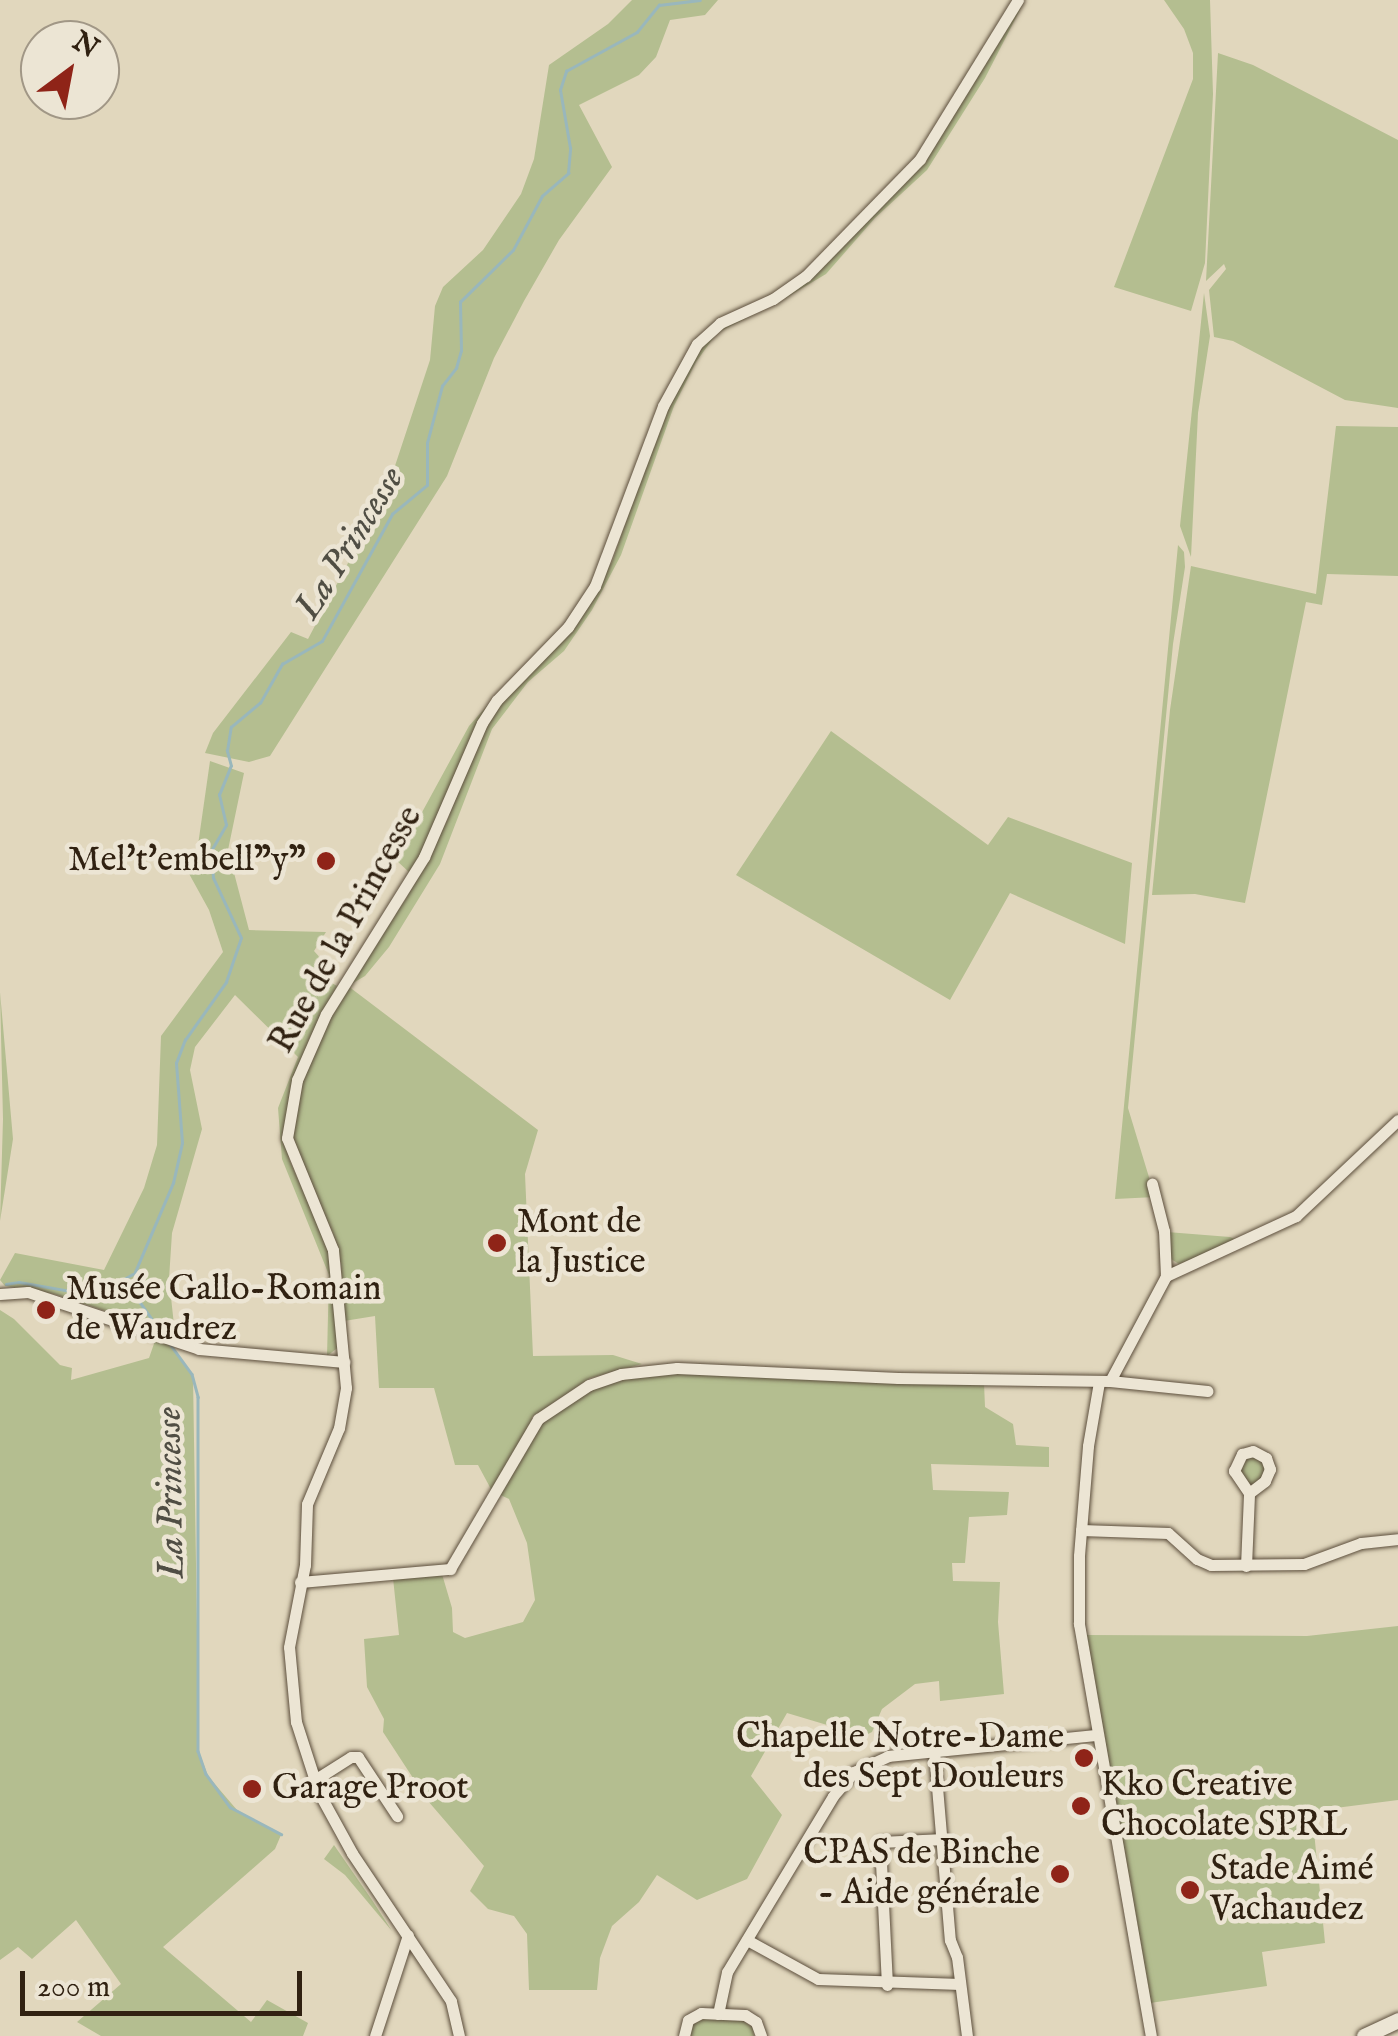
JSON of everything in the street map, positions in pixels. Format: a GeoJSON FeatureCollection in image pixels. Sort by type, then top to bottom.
{"type":"FeatureCollection","features":[{"type":"Feature","properties":{"kind":"main road"},"geometry":{"type":"LineString","coordinates":[[1364,2036],[1398,2020]]}},
{"type":"Feature","properties":{"kind":"street","name":"Rue de la Princesse"},"geometry":{"type":"LineString","coordinates":[[459,2036],[451,2001],[346,1843],[313,1782],[299,1739],[290,1689],[290,1630],[310,1494],[344,1412],[344,1362],[333,1250],[286,1138],[296,1080],[333,1001],[424,857],[489,711],[568,627],[595,586],[663,406],[703,336],[806,276],[920,158],[968,88],[1018,0]]}},
{"type":"Feature","properties":{"kind":"street"},"geometry":{"type":"LineString","coordinates":[[1166,1276],[1283,1225],[1398,1120]]}},
{"type":"Feature","properties":{"kind":"street"},"geometry":{"type":"LineString","coordinates":[[1151,2036],[1079,1624],[1081,1530],[1104,1381],[1166,1276],[1164,1231],[1152,1184]]}},
{"type":"Feature","properties":{"kind":"street"},"geometry":{"type":"LineString","coordinates":[[0,1294],[28,1292],[174,1340],[248,1356],[344,1362]]}},
{"type":"Feature","properties":{"kind":"street"},"geometry":{"type":"LineString","coordinates":[[300,1582],[450,1569],[538,1419],[590,1386],[620,1374],[676,1368],[1104,1381],[1207,1391]]}},
{"type":"Feature","properties":{"kind":"street"},"geometry":{"type":"LineString","coordinates":[[1246,1566],[1249,1493]]}},
{"type":"Feature","properties":{"kind":"street"},"geometry":{"type":"LineString","coordinates":[[1081,1530],[1168,1533],[1206,1564],[1246,1566],[1304,1564],[1361,1542],[1398,1539]]}},
{"type":"Feature","properties":{"kind":"street"},"geometry":{"type":"LineString","coordinates":[[718,2014],[721,1987],[843,1782],[879,1759],[1096,1735]]}},
{"type":"Feature","properties":{"kind":"street"},"geometry":{"type":"LineString","coordinates":[[934,1751],[950,1940],[968,2036]]}},
{"type":"Feature","properties":{"kind":"street"},"geometry":{"type":"LineString","coordinates":[[313,1782],[350,1757],[358,1758],[397,1816]]}},
{"type":"Feature","properties":{"kind":"street"},"geometry":{"type":"LineString","coordinates":[[887,1984],[880,1842],[944,1839]]}},
{"type":"Feature","properties":{"kind":"street"},"geometry":{"type":"LineString","coordinates":[[375,2036],[408,1935]]}},
{"type":"Feature","properties":{"kind":"street"},"geometry":{"type":"LineString","coordinates":[[747,1940],[810,1976],[887,1984],[960,1984]]}},
{"type":"Feature","properties":{"kind":"street"},"geometry":{"type":"LineString","coordinates":[[684,2036],[694,2015],[718,2014],[745,2016],[756,2022],[760,2036]]}},
{"type":"Feature","properties":{"kind":"green space"},"geometry":{"type":"Polygon","coordinates":[[[632,0],[718,0],[705,15],[670,20],[656,57],[639,75],[579,105],[612,167],[559,240],[524,301],[494,358],[447,476],[270,756],[249,762],[205,753],[213,733],[291,632],[308,639],[388,487],[430,360],[435,306],[443,287],[483,250],[521,194],[534,159],[549,65],[608,24],[632,0]]]}},
{"type":"Feature","properties":{"kind":"green space"},"geometry":{"type":"Polygon","coordinates":[[[1025,0],[985,78],[927,170],[875,218],[826,274],[784,299],[926,158],[1025,0]]]}},
{"type":"Feature","properties":{"kind":"green space"},"geometry":{"type":"Polygon","coordinates":[[[1164,0],[1210,0],[1213,94],[1205,263],[1191,311],[1114,287],[1193,79],[1193,53],[1184,29],[1164,0]]]}},
{"type":"Feature","properties":{"kind":"green space"},"geometry":{"type":"Polygon","coordinates":[[[1218,53],[1253,65],[1398,140],[1398,408],[1345,400],[1233,341],[1214,337],[1209,290],[1226,269],[1224,264],[1206,281],[1218,53]]]}},
{"type":"Feature","properties":{"kind":"green space"},"geometry":{"type":"Polygon","coordinates":[[[1204,293],[1210,336],[1198,413],[1191,557],[1180,526],[1204,293]]]}},
{"type":"Feature","properties":{"kind":"green space"},"geometry":{"type":"Polygon","coordinates":[[[784,299],[717,333],[696,362],[674,406],[621,555],[592,610],[564,651],[528,682],[492,729],[440,864],[389,947],[365,976],[348,986],[538,1130],[525,1174],[533,1356],[613,1355],[642,1364],[590,1378],[532,1417],[531,1429],[577,1395],[617,1376],[654,1372],[984,1383],[985,1407],[1013,1424],[1016,1445],[1049,1447],[1049,1467],[931,1464],[933,1490],[1009,1492],[1007,1515],[969,1517],[965,1563],[952,1563],[953,1581],[1000,1582],[998,1622],[1004,1694],[940,1701],[939,1681],[915,1684],[882,1709],[872,1732],[864,1736],[787,1713],[751,1776],[782,1815],[747,1879],[697,1900],[657,1875],[639,1902],[612,1926],[600,1958],[597,1990],[529,1990],[527,1934],[514,1916],[488,1909],[470,1891],[484,1866],[428,1801],[383,1732],[384,1719],[367,1687],[364,1639],[399,1635],[393,1578],[442,1574],[452,1608],[453,1632],[465,1638],[523,1622],[535,1600],[527,1543],[509,1499],[492,1491],[478,1465],[455,1465],[434,1388],[379,1388],[375,1316],[344,1321],[341,1264],[333,1233],[296,1160],[291,1132],[299,1075],[319,1031],[368,954],[406,899],[447,821],[488,717],[573,626],[612,562],[663,415],[690,359],[710,333],[784,299]]]}},
{"type":"Feature","properties":{"kind":"green space"},"geometry":{"type":"Polygon","coordinates":[[[1336,426],[1398,427],[1398,576],[1327,574],[1322,605],[1306,602],[1245,903],[1195,894],[1152,895],[1170,710],[1191,566],[1316,594],[1336,426]]]}},
{"type":"Feature","properties":{"kind":"green space"},"geometry":{"type":"Polygon","coordinates":[[[1178,545],[1184,552],[1185,567],[1173,644],[1128,1108],[1155,1197],[1115,1199],[1178,545]]]}},
{"type":"Feature","properties":{"kind":"green space"},"geometry":{"type":"Polygon","coordinates":[[[516,673],[500,692],[411,874],[396,860],[469,726],[516,673]]]}},
{"type":"Feature","properties":{"kind":"green space"},"geometry":{"type":"Polygon","coordinates":[[[831,731],[988,845],[1008,817],[1132,863],[1125,944],[1010,893],[950,1000],[736,875],[831,731]]]}},
{"type":"Feature","properties":{"kind":"green space"},"geometry":{"type":"Polygon","coordinates":[[[210,761],[244,773],[228,850],[249,930],[326,932],[314,951],[323,961],[318,975],[337,986],[309,1039],[286,1135],[289,1159],[332,1258],[340,1346],[327,1356],[329,1275],[282,1159],[278,1108],[298,1057],[235,995],[195,1047],[190,1070],[202,1129],[172,1233],[169,1279],[175,1334],[54,1294],[5,1286],[0,1280],[15,1253],[104,1270],[144,1188],[157,1145],[161,1036],[223,952],[209,910],[187,870],[197,852],[210,761]]]}},
{"type":"Feature","properties":{"kind":"green space"},"geometry":{"type":"Polygon","coordinates":[[[0,992],[13,1139],[0,1221],[3,1119],[0,992]]]}},
{"type":"Feature","properties":{"kind":"green space"},"geometry":{"type":"Polygon","coordinates":[[[1167,1232],[1240,1241],[1179,1264],[1171,1259],[1167,1232]]]}},
{"type":"Feature","properties":{"kind":"green space"},"geometry":{"type":"Polygon","coordinates":[[[0,1310],[60,1365],[72,1368],[71,1380],[149,1358],[156,1338],[170,1345],[193,1377],[199,1752],[208,1776],[237,1810],[281,1835],[275,1849],[163,1947],[251,2022],[267,2000],[308,2023],[303,2036],[101,2036],[77,2022],[121,1984],[76,1920],[32,1959],[18,1947],[0,1960],[0,1310]]]}},
{"type":"Feature","properties":{"kind":"green space"},"geometry":{"type":"Polygon","coordinates":[[[1249,1456],[1262,1459],[1267,1472],[1254,1485],[1244,1482],[1238,1465],[1249,1456]]]}},
{"type":"Feature","properties":{"kind":"green space"},"geometry":{"type":"Polygon","coordinates":[[[1398,1626],[1398,1800],[1312,1811],[1325,1943],[1262,1952],[1267,1986],[1150,2003],[1085,1635],[1307,1636],[1398,1626]]]}},
{"type":"Feature","properties":{"kind":"green space"},"geometry":{"type":"Polygon","coordinates":[[[334,1845],[392,1931],[345,1875],[324,1859],[334,1845]]]}},
{"type":"Feature","properties":{"kind":"green space"},"geometry":{"type":"Polygon","coordinates":[[[704,2018],[741,2019],[753,2028],[754,2036],[688,2036],[690,2026],[704,2018]]]}},
{"type":"Feature","properties":{"kind":"waterway","name":"La Princesse"},"geometry":{"type":"LineString","coordinates":[[159,1330],[140,1303],[135,1272],[173,1183],[182,1143],[176,1063],[185,1040],[226,982],[241,938],[213,878],[211,851],[226,825],[219,795],[231,766],[227,751],[231,727],[260,703],[282,664],[322,641],[392,514],[427,485],[427,443],[442,386],[456,368],[461,351],[460,302],[513,250],[542,196],[568,173],[570,148],[560,90],[566,71],[637,32],[659,5],[700,0]]}},
{"type":"Feature","properties":{"kind":"waterway"},"geometry":{"type":"LineString","coordinates":[[6,1284],[19,1282],[88,1294],[105,1290],[133,1274]]}},
{"type":"Feature","properties":{"kind":"waterway","name":"La Princesse"},"geometry":{"type":"LineString","coordinates":[[170,1344],[192,1374],[198,1397],[198,1751],[206,1774],[230,1807],[281,1834]]}},
{"type":"Feature","properties":{"kind":"place","name":"Mel't'embell\"y\""},"geometry":{"type":"Point","coordinates":[326,861]}},
{"type":"Feature","properties":{"kind":"place","name":"Mont de la Justice"},"geometry":{"type":"Point","coordinates":[497,1243]}},
{"type":"Feature","properties":{"kind":"place","name":"Musée Gallo-Romain de Waudrez"},"geometry":{"type":"Point","coordinates":[46,1310]}},
{"type":"Feature","properties":{"kind":"place","name":"Chapelle Notre-Dame des Sept Douleurs"},"geometry":{"type":"Point","coordinates":[1084,1758]}},
{"type":"Feature","properties":{"kind":"place","name":"Garage Proot"},"geometry":{"type":"Point","coordinates":[252,1789]}},
{"type":"Feature","properties":{"kind":"place","name":"Kko Creative Chocolate SPRL"},"geometry":{"type":"Point","coordinates":[1081,1806]}},
{"type":"Feature","properties":{"kind":"place","name":"CPAS de Binche - Aide générale"},"geometry":{"type":"Point","coordinates":[1060,1874]}},
{"type":"Feature","properties":{"kind":"place","name":"Stade Aimé Vachaudez"},"geometry":{"type":"Point","coordinates":[1190,1890]}}]}
